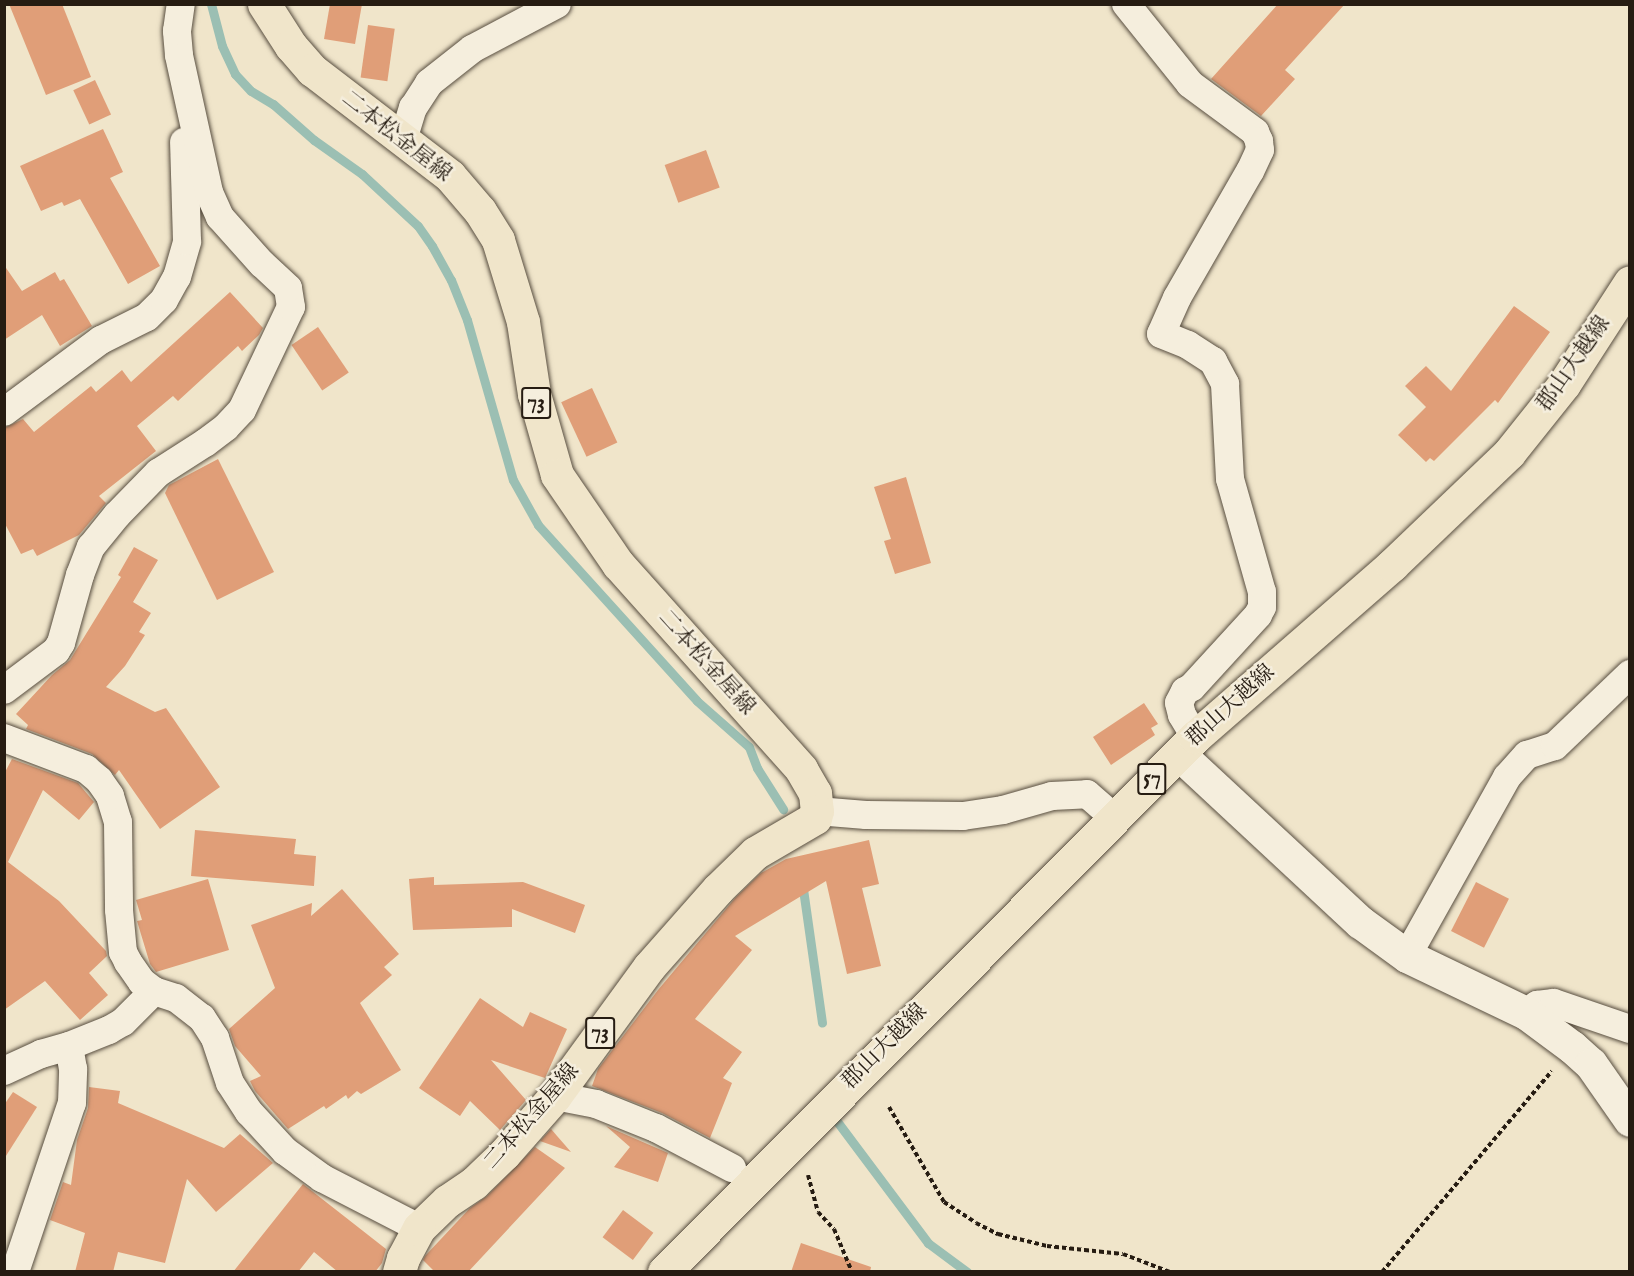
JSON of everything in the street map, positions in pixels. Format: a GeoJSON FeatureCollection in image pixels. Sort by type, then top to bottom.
{"type":"FeatureCollection","features":[{"type":"Feature","properties":{"kind":"main road","name":"二本松金屋線"},"geometry":{"type":"LineString","coordinates":[[264,4],[291,46],[312,70],[450,176],[480,211],[498,240],[523,322],[534,394],[557,475],[618,564],[801,769],[815,793],[817,810],[815,818],[755,853],[718,889],[649,967],[555,1096],[489,1169],[474,1183],[447,1201],[419,1228],[403,1258],[399,1272]]}},
{"type":"Feature","properties":{"kind":"main road","name":"郡山大越線"},"geometry":{"type":"LineString","coordinates":[[664,1272],[787,1145],[1187,745],[1392,565],[1509,453],[1564,384],[1629,282]]}},
{"type":"Feature","properties":{"kind":"street"},"geometry":{"type":"LineString","coordinates":[[4,690],[56,651],[61,643],[80,575],[91,547],[117,515],[158,472],[205,443],[226,427],[242,410],[291,308],[288,288],[262,264],[220,216],[209,192],[179,55],[177,31],[181,4]]}},
{"type":"Feature","properties":{"kind":"street"},"geometry":{"type":"LineString","coordinates":[[403,140],[413,108],[429,83],[472,49],[557,4]]}},
{"type":"Feature","properties":{"kind":"street"},"geometry":{"type":"LineString","coordinates":[[1126,4],[1190,84],[1255,132],[1260,150],[1176,298],[1161,334],[1188,345],[1213,361],[1225,384],[1230,479],[1262,592],[1262,607],[1258,615],[1192,687],[1185,691],[1179,703],[1187,745],[1360,922],[1407,956],[1526,1013],[1591,1064],[1629,1120]]}},
{"type":"Feature","properties":{"kind":"street"},"geometry":{"type":"LineString","coordinates":[[4,412],[101,340],[147,317],[164,300],[177,277],[187,241],[183,130],[191,115]]}},
{"type":"Feature","properties":{"kind":"street"},"geometry":{"type":"LineString","coordinates":[[1407,956],[1507,777],[1527,755],[1555,746],[1629,674]]}},
{"type":"Feature","properties":{"kind":"street"},"geometry":{"type":"LineString","coordinates":[[4,724],[25,735],[32,750]]}},
{"type":"Feature","properties":{"kind":"street"},"geometry":{"type":"LineString","coordinates":[[4,738],[32,750],[55,755],[86,769],[99,780],[110,796],[118,822],[118,910],[123,952],[133,971],[154,990],[176,998],[202,1018],[215,1038],[236,1093],[249,1112],[285,1152],[322,1178],[419,1228]]}},
{"type":"Feature","properties":{"kind":"street"},"geometry":{"type":"LineString","coordinates":[[817,810],[866,815],[963,816],[1003,810],[1052,795],[1087,794],[1113,817]]}},
{"type":"Feature","properties":{"kind":"street"},"geometry":{"type":"LineString","coordinates":[[4,1071],[123,1022],[154,990]]}},
{"type":"Feature","properties":{"kind":"street"},"geometry":{"type":"LineString","coordinates":[[1526,1013],[1537,1005],[1554,1002],[1629,1029]]}},
{"type":"Feature","properties":{"kind":"street"},"geometry":{"type":"LineString","coordinates":[[15,1272],[72,1103],[73,1069],[69,1046]]}},
{"type":"Feature","properties":{"kind":"street"},"geometry":{"type":"LineString","coordinates":[[555,1096],[596,1104],[656,1128],[732,1168]]}},
{"type":"Feature","properties":{"kind":"path"},"geometry":{"type":"LineString","coordinates":[[1382,1272],[1572,1047]]}},
{"type":"Feature","properties":{"kind":"path"},"geometry":{"type":"LineString","coordinates":[[889,1107],[944,1202],[976,1223],[998,1234],[1047,1246],[1123,1254],[1170,1272]]}},
{"type":"Feature","properties":{"kind":"path"},"geometry":{"type":"LineString","coordinates":[[787,1145],[796,1154],[807,1174],[818,1212],[834,1229],[852,1272]]}},
{"type":"Feature","properties":{"kind":"building"},"geometry":{"type":"Polygon","coordinates":[[[9,4],[62,4],[91,77],[46,95],[9,4]]]}},
{"type":"Feature","properties":{"kind":"building"},"geometry":{"type":"Polygon","coordinates":[[[330,4],[362,4],[355,44],[324,39],[330,4]]]}},
{"type":"Feature","properties":{"kind":"building"},"geometry":{"type":"Polygon","coordinates":[[[1278,4],[1345,4],[1285,70],[1295,79],[1261,116],[1211,79],[1278,4]]]}},
{"type":"Feature","properties":{"kind":"building"},"geometry":{"type":"Polygon","coordinates":[[[368,25],[395,29],[387,81],[361,77],[368,25]]]}},
{"type":"Feature","properties":{"kind":"building"},"geometry":{"type":"Polygon","coordinates":[[[95,80],[111,114],[89,125],[73,90],[95,80]]]}},
{"type":"Feature","properties":{"kind":"building"},"geometry":{"type":"Polygon","coordinates":[[[103,129],[123,172],[110,178],[160,266],[128,284],[80,199],[64,206],[62,202],[41,211],[20,166],[103,129]]]}},
{"type":"Feature","properties":{"kind":"building"},"geometry":{"type":"Polygon","coordinates":[[[706,150],[720,188],[678,203],[665,165],[706,150]]]}},
{"type":"Feature","properties":{"kind":"building"},"geometry":{"type":"Polygon","coordinates":[[[4,265],[22,291],[55,272],[60,281],[64,279],[92,326],[60,346],[42,315],[4,340],[4,265]]]}},
{"type":"Feature","properties":{"kind":"building"},"geometry":{"type":"Polygon","coordinates":[[[230,292],[263,328],[259,335],[242,351],[238,346],[178,401],[173,396],[137,426],[156,451],[99,496],[106,503],[79,535],[37,556],[33,549],[21,554],[4,522],[4,428],[23,419],[34,432],[91,386],[96,392],[122,370],[131,382],[230,292]]]}},
{"type":"Feature","properties":{"kind":"building"},"geometry":{"type":"Polygon","coordinates":[[[1514,306],[1550,332],[1498,403],[1495,400],[1434,461],[1430,458],[1426,462],[1398,435],[1426,407],[1405,386],[1426,366],[1451,391],[1514,306]]]}},
{"type":"Feature","properties":{"kind":"building"},"geometry":{"type":"Polygon","coordinates":[[[318,327],[349,373],[322,390],[291,345],[318,327]]]}},
{"type":"Feature","properties":{"kind":"building"},"geometry":{"type":"Polygon","coordinates":[[[592,388],[617,442],[587,457],[561,402],[592,388]]]}},
{"type":"Feature","properties":{"kind":"building"},"geometry":{"type":"Polygon","coordinates":[[[218,459],[274,572],[217,600],[165,493],[169,485],[218,459]]]}},
{"type":"Feature","properties":{"kind":"building"},"geometry":{"type":"Polygon","coordinates":[[[906,477],[931,563],[895,574],[884,541],[891,539],[874,487],[906,477]]]}},
{"type":"Feature","properties":{"kind":"building"},"geometry":{"type":"Polygon","coordinates":[[[134,547],[158,560],[133,602],[151,613],[139,632],[145,635],[125,666],[106,687],[155,712],[166,708],[220,787],[160,829],[119,770],[115,775],[92,754],[26,729],[28,725],[16,714],[52,675],[70,660],[121,577],[118,575],[134,547]]]}},
{"type":"Feature","properties":{"kind":"building"},"geometry":{"type":"Polygon","coordinates":[[[1144,703],[1158,724],[1151,728],[1155,735],[1111,765],[1093,737],[1144,703]]]}},
{"type":"Feature","properties":{"kind":"building"},"geometry":{"type":"Polygon","coordinates":[[[12,759],[78,783],[94,802],[79,820],[43,790],[8,862],[59,901],[106,951],[107,956],[89,973],[108,995],[80,1020],[45,981],[4,1010],[4,774],[12,759]]]}},
{"type":"Feature","properties":{"kind":"building"},"geometry":{"type":"Polygon","coordinates":[[[195,830],[296,839],[294,854],[316,856],[314,886],[191,876],[195,830]]]}},
{"type":"Feature","properties":{"kind":"building"},"geometry":{"type":"Polygon","coordinates":[[[869,840],[879,884],[862,888],[881,966],[847,974],[826,881],[735,936],[752,950],[695,1019],[742,1052],[723,1078],[732,1083],[710,1138],[662,1113],[592,1086],[598,1069],[658,990],[736,897],[761,873],[786,859],[869,840]]]}},
{"type":"Feature","properties":{"kind":"building"},"geometry":{"type":"Polygon","coordinates":[[[434,877],[434,885],[523,882],[585,905],[575,933],[512,909],[512,927],[413,930],[409,879],[434,877]]]}},
{"type":"Feature","properties":{"kind":"building"},"geometry":{"type":"Polygon","coordinates":[[[208,879],[229,950],[156,972],[150,964],[137,921],[142,920],[136,900],[208,879]]]}},
{"type":"Feature","properties":{"kind":"building"},"geometry":{"type":"Polygon","coordinates":[[[1476,882],[1509,899],[1484,948],[1451,931],[1476,882]]]}},
{"type":"Feature","properties":{"kind":"building"},"geometry":{"type":"Polygon","coordinates":[[[342,889],[399,954],[384,967],[392,975],[360,1003],[401,1070],[361,1094],[357,1091],[348,1099],[346,1095],[326,1109],[324,1106],[288,1129],[255,1091],[250,1081],[261,1076],[235,1046],[229,1029],[275,988],[251,925],[312,903],[311,916],[342,889]]]}},
{"type":"Feature","properties":{"kind":"building"},"geometry":{"type":"Polygon","coordinates":[[[480,998],[523,1027],[530,1012],[567,1029],[545,1078],[491,1060],[526,1100],[500,1130],[470,1101],[460,1116],[419,1088],[480,998]]]}},
{"type":"Feature","properties":{"kind":"building"},"geometry":{"type":"Polygon","coordinates":[[[89,1087],[120,1091],[118,1103],[224,1148],[240,1134],[273,1163],[216,1212],[187,1179],[165,1263],[118,1252],[113,1272],[75,1272],[85,1233],[50,1220],[63,1182],[71,1185],[77,1140],[88,1108],[89,1087]]]}},
{"type":"Feature","properties":{"kind":"building"},"geometry":{"type":"Polygon","coordinates":[[[13,1092],[37,1107],[4,1159],[4,1105],[13,1092]]]}},
{"type":"Feature","properties":{"kind":"building"},"geometry":{"type":"Polygon","coordinates":[[[606,1126],[668,1153],[658,1182],[614,1167],[630,1147],[606,1126]]]}},
{"type":"Feature","properties":{"kind":"building"},"geometry":{"type":"Polygon","coordinates":[[[551,1129],[571,1152],[540,1141],[551,1129]]]}},
{"type":"Feature","properties":{"kind":"building"},"geometry":{"type":"Polygon","coordinates":[[[535,1147],[565,1168],[468,1272],[435,1272],[423,1260],[425,1256],[470,1208],[487,1196],[535,1147]]]}},
{"type":"Feature","properties":{"kind":"building"},"geometry":{"type":"Polygon","coordinates":[[[303,1184],[386,1249],[382,1263],[375,1272],[338,1272],[314,1252],[298,1272],[233,1272],[303,1184]]]}},
{"type":"Feature","properties":{"kind":"building"},"geometry":{"type":"Polygon","coordinates":[[[623,1210],[653,1233],[633,1260],[603,1237],[623,1210]]]}},
{"type":"Feature","properties":{"kind":"building"},"geometry":{"type":"Polygon","coordinates":[[[801,1243],[871,1267],[870,1272],[791,1272],[801,1243]]]}},
{"type":"Feature","properties":{"kind":"waterway"},"geometry":{"type":"LineString","coordinates":[[211,4],[222,46],[235,74],[251,91],[273,104],[314,140],[362,174],[418,226],[451,280],[467,320],[513,480],[538,525],[697,701],[749,747],[757,768],[783,809]]}},
{"type":"Feature","properties":{"kind":"waterway"},"geometry":{"type":"LineString","coordinates":[[802,882],[822,1023]]}},
{"type":"Feature","properties":{"kind":"waterway"},"geometry":{"type":"LineString","coordinates":[[833,1116],[928,1243],[967,1272]]}}]}
